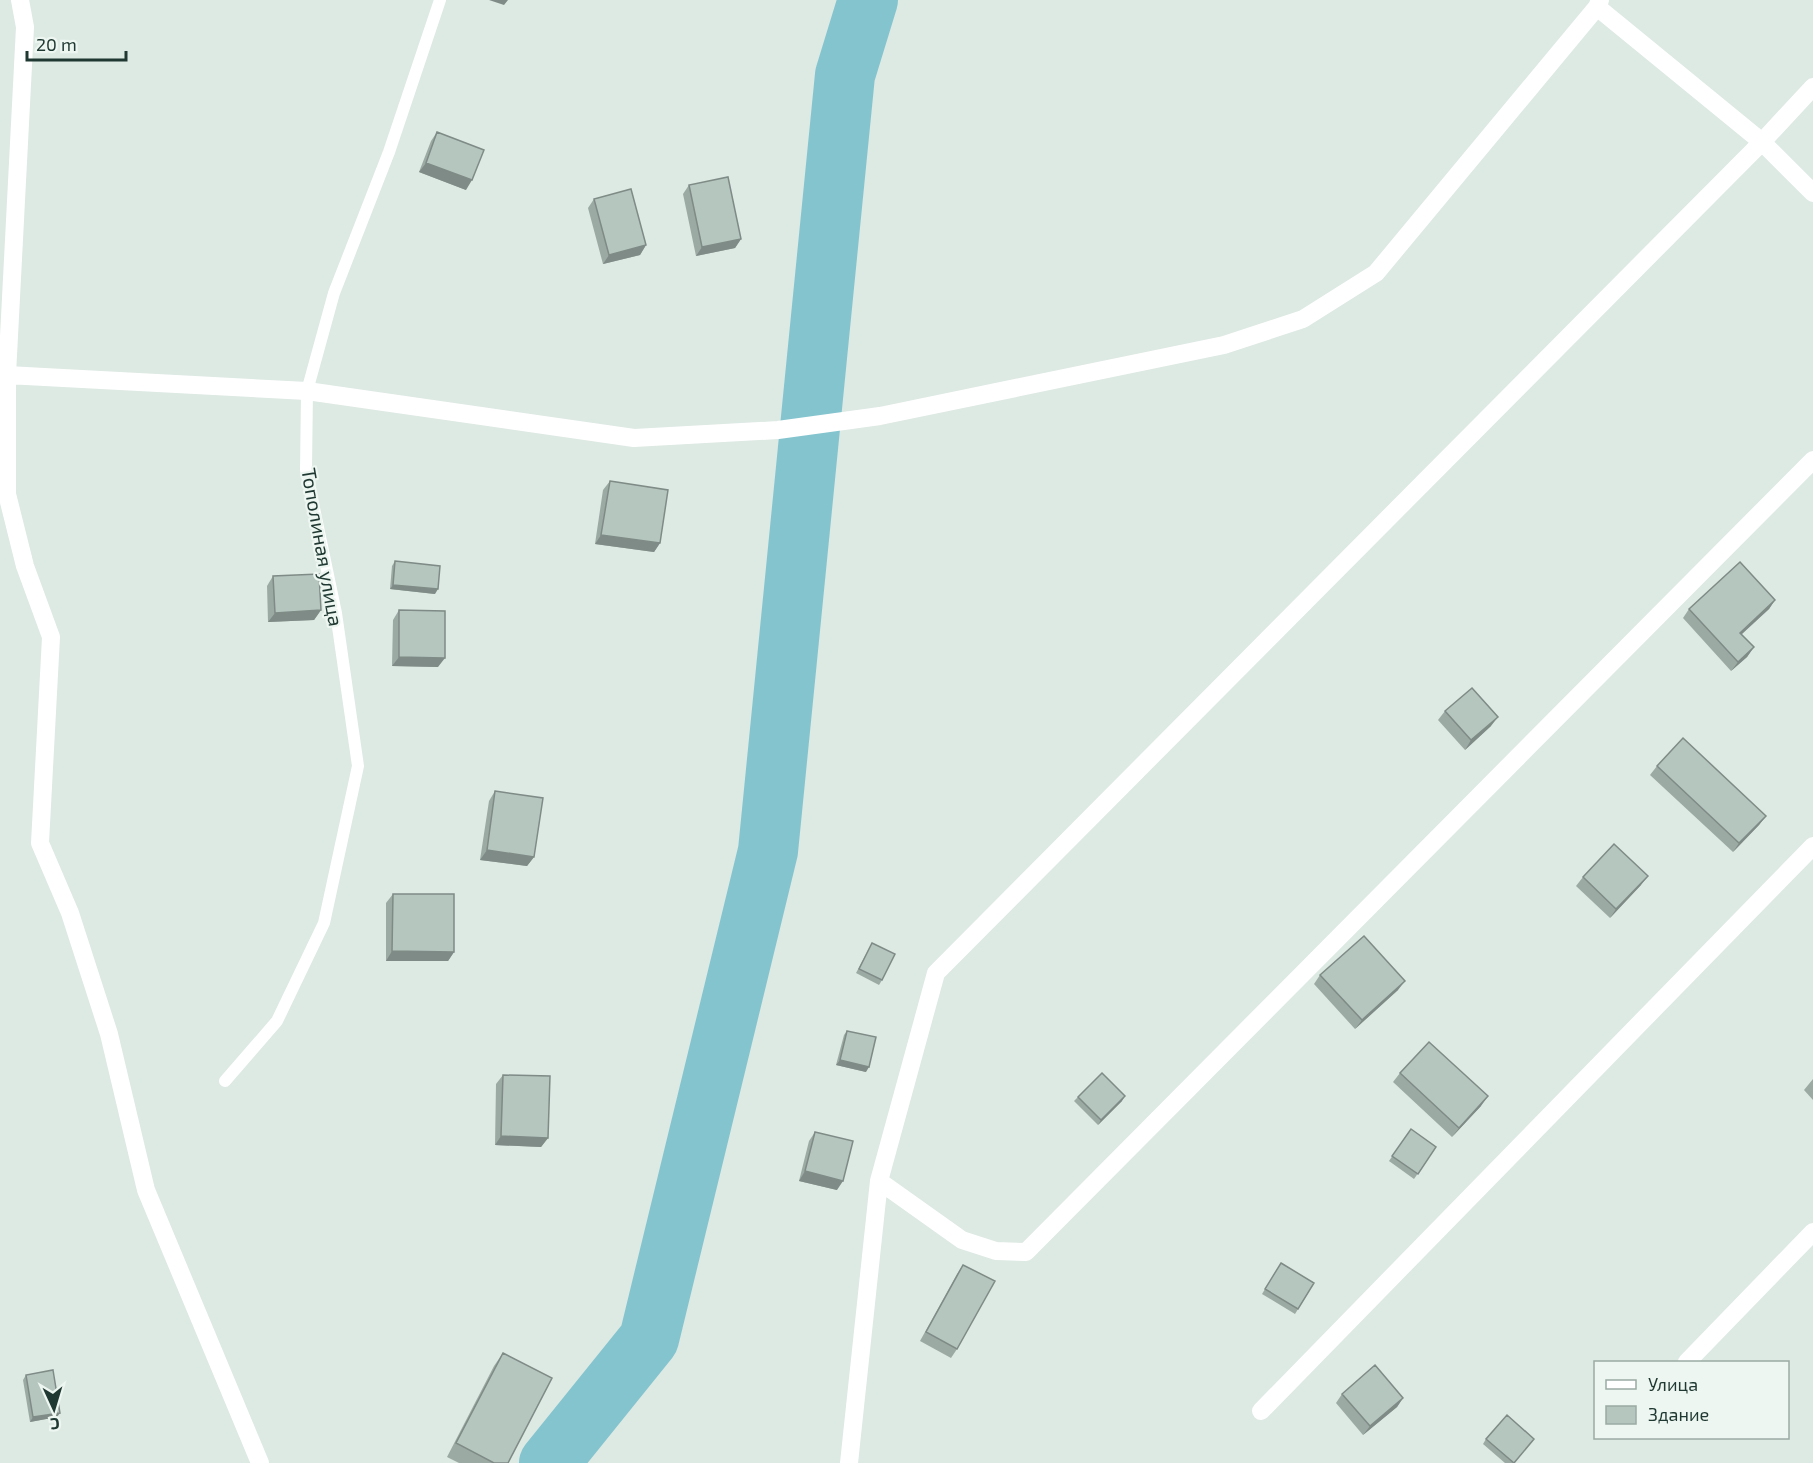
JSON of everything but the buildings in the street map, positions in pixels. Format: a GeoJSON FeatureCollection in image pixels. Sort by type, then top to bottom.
{"type":"FeatureCollection","features":[{"type":"Feature","properties":{"kind":"street"},"geometry":{"type":"LineString","coordinates":[[20,0],[25,27],[7,375],[7,494],[25,566],[51,637],[40,843],[70,913],[109,1034],[146,1190],[260,1463]]}},
{"type":"Feature","properties":{"kind":"street"},"geometry":{"type":"LineString","coordinates":[[7,375],[307,391],[634,438],[778,430],[880,416],[1224,345],[1303,319],[1376,273],[1598,3],[1762,142],[1813,193]]}},
{"type":"Feature","properties":{"kind":"street"},"geometry":{"type":"LineString","coordinates":[[849,1463],[879,1181],[936,973],[1762,142],[1813,87]]}},
{"type":"Feature","properties":{"kind":"street"},"geometry":{"type":"LineString","coordinates":[[879,1181],[962,1240],[996,1251],[1026,1252],[1813,460]]}},
{"type":"Feature","properties":{"kind":"street"},"geometry":{"type":"LineString","coordinates":[[1261,1411],[1813,846]]}},
{"type":"Feature","properties":{"kind":"street"},"geometry":{"type":"LineString","coordinates":[[1688,1361],[1813,1232]]}},
{"type":"Feature","properties":{"kind":"lane","name":"Тополиная улица"},"geometry":{"type":"LineString","coordinates":[[225,1081],[278,1022],[324,923],[358,766],[336,613],[306,470],[307,391],[334,293],[388,152],[440,0]]}},
{"type":"Feature","properties":{"kind":"waterway"},"geometry":{"type":"LineString","coordinates":[[549,1463],[649,1339],[768,851],[845,75],[868,0]]}}]}
